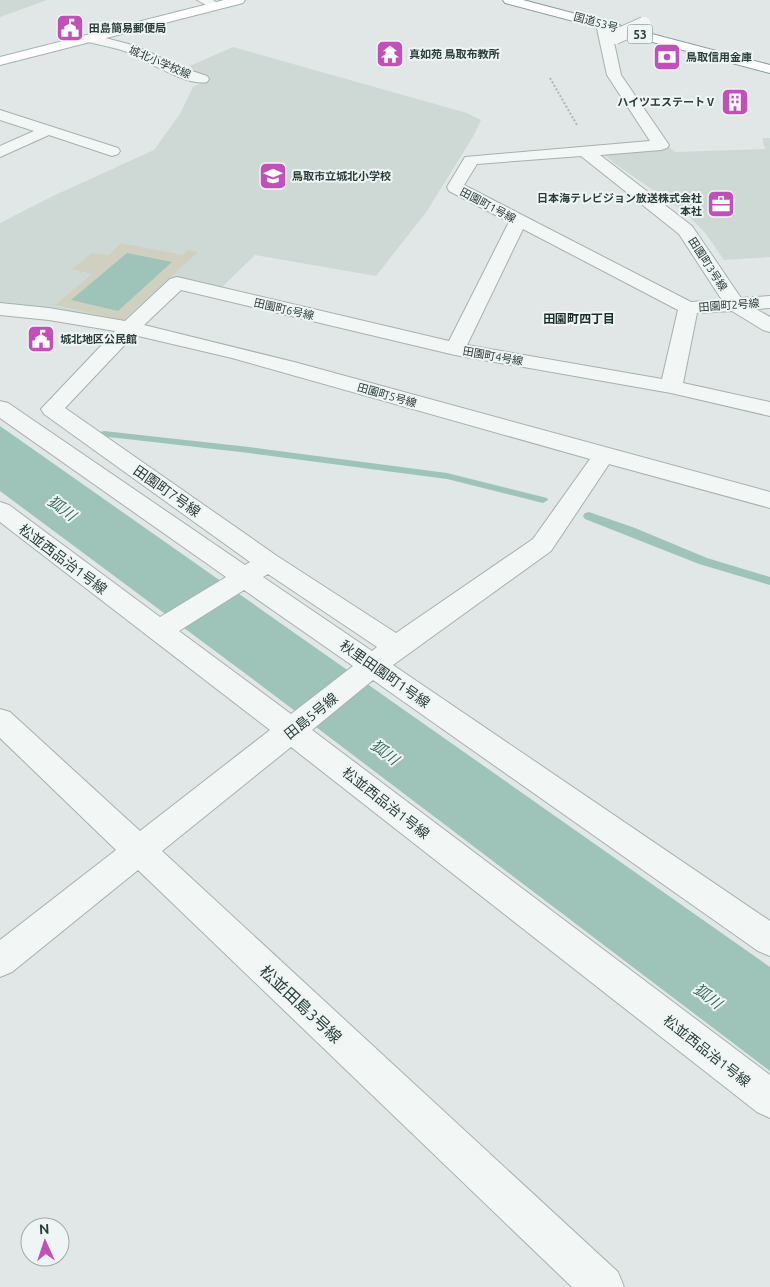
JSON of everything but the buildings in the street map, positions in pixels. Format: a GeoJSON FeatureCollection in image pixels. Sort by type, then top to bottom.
{"type":"FeatureCollection","features":[{"type":"Feature","properties":{"kind":"main road"},"geometry":{"type":"LineString","coordinates":[[0,61],[90,38],[209,3],[239,0]]}},
{"type":"Feature","properties":{"kind":"main road","name":"国道53号"},"geometry":{"type":"LineString","coordinates":[[509,0],[770,69]]}},
{"type":"Feature","properties":{"kind":"street","name":"田園町1号線"},"geometry":{"type":"LineString","coordinates":[[603,24],[614,75],[661,144],[471,160],[455,187],[688,308]]}},
{"type":"Feature","properties":{"kind":"street"},"geometry":{"type":"LineString","coordinates":[[616,37],[644,24]]}},
{"type":"Feature","properties":{"kind":"street","name":"城北小学校線"},"geometry":{"type":"LineString","coordinates":[[90,38],[131,49],[175,70],[202,79]]}},
{"type":"Feature","properties":{"kind":"street"},"geometry":{"type":"LineString","coordinates":[[0,114],[112,151]]}},
{"type":"Feature","properties":{"kind":"street"},"geometry":{"type":"LineString","coordinates":[[0,152],[48,130]]}},
{"type":"Feature","properties":{"kind":"street","name":"田園町3号線"},"geometry":{"type":"LineString","coordinates":[[589,151],[686,230],[735,304]]}},
{"type":"Feature","properties":{"kind":"street","name":"田園町4号線"},"geometry":{"type":"LineString","coordinates":[[518,221],[455,349],[671,387],[770,409]]}},
{"type":"Feature","properties":{"kind":"street","name":"田園町6号線"},"geometry":{"type":"LineString","coordinates":[[129,328],[177,283],[455,349]]}},
{"type":"Feature","properties":{"kind":"street","name":"田園町2号線"},"geometry":{"type":"LineString","coordinates":[[688,308],[770,302]]}},
{"type":"Feature","properties":{"kind":"street"},"geometry":{"type":"LineString","coordinates":[[735,304],[770,326]]}},
{"type":"Feature","properties":{"kind":"street"},"geometry":{"type":"LineString","coordinates":[[671,387],[688,308]]}},
{"type":"Feature","properties":{"kind":"street","name":"田園町5号線"},"geometry":{"type":"LineString","coordinates":[[0,309],[48,313],[225,349],[603,456],[770,500]]}},
{"type":"Feature","properties":{"kind":"street","name":"田園町7号線"},"geometry":{"type":"LineString","coordinates":[[129,328],[52,410],[268,562]]}},
{"type":"Feature","properties":{"kind":"street","name":"秋里田園町1号線"},"geometry":{"type":"LineString","coordinates":[[0,408],[239,580],[770,940]]}},
{"type":"Feature","properties":{"kind":"street","name":"田島5号線"},"geometry":{"type":"LineString","coordinates":[[0,961],[396,647],[542,545],[603,456]]}},
{"type":"Feature","properties":{"kind":"street","name":"松並西品治1号線"},"geometry":{"type":"LineString","coordinates":[[0,510],[167,626],[770,1099]]}},
{"type":"Feature","properties":{"kind":"street"},"geometry":{"type":"LineString","coordinates":[[167,626],[268,562],[396,647]]}},
{"type":"Feature","properties":{"kind":"street","name":"松並田島3号線"},"geometry":{"type":"LineString","coordinates":[[0,720],[603,1287]]}},
{"type":"Feature","properties":{"kind":"path"},"geometry":{"type":"LineString","coordinates":[[550,78],[589,151]]}},
{"type":"Feature","properties":{"kind":"shaded area"},"geometry":{"type":"Polygon","coordinates":[[[0,0],[47,0],[0,17],[0,0]]]}},
{"type":"Feature","properties":{"kind":"shaded area","name":"鳥取市立城北小学校"},"geometry":{"type":"Polygon","coordinates":[[[233,47],[467,113],[481,120],[474,135],[427,211],[376,276],[255,255],[221,288],[176,278],[124,322],[0,305],[0,223],[53,196],[154,150],[180,114],[193,87],[209,79],[185,68],[233,47]]]}},
{"type":"Feature","properties":{"kind":"shaded area","name":"日本海テレビジョン放送株式会社 本社"},"geometry":{"type":"Polygon","coordinates":[[[762,138],[770,138],[770,257],[724,260],[706,234],[686,213],[604,154],[669,147],[675,152],[765,149],[762,138]]]}},
{"type":"Feature","properties":{"kind":"shaded area"},"geometry":{"type":"Polygon","coordinates":[[[121,243],[183,255],[188,250],[198,252],[123,320],[55,305],[92,274],[72,269],[92,253],[109,255],[121,243]]]}},
{"type":"Feature","properties":{"kind":"water"},"geometry":{"type":"Polygon","coordinates":[[[127,253],[172,262],[118,311],[71,300],[127,253]]]}},
{"type":"Feature","properties":{"kind":"water","name":"狐川"},"geometry":{"type":"Polygon","coordinates":[[[0,426],[770,967],[770,1071],[250,677],[0,491],[0,426]]]}},
{"type":"Feature","properties":{"kind":"waterway"},"geometry":{"type":"LineString","coordinates":[[104,434],[249,450],[447,476],[543,500]]}},
{"type":"Feature","properties":{"kind":"waterway"},"geometry":{"type":"LineString","coordinates":[[589,516],[703,561],[770,581]]}},
{"type":"Feature","properties":{"kind":"place","name":"田島簡易郵便局"},"geometry":{"type":"Point","coordinates":[70,28]}},
{"type":"Feature","properties":{"kind":"place","name":"真如苑 鳥取布教所"},"geometry":{"type":"Point","coordinates":[390,54]}},
{"type":"Feature","properties":{"kind":"place","name":"鳥取信用金庫"},"geometry":{"type":"Point","coordinates":[667,57]}},
{"type":"Feature","properties":{"kind":"place","name":"ハイツエステートⅤ"},"geometry":{"type":"Point","coordinates":[735,102]}},
{"type":"Feature","properties":{"kind":"place","name":"鳥取市立城北小学校"},"geometry":{"type":"Point","coordinates":[273,176]}},
{"type":"Feature","properties":{"kind":"place","name":"日本海テレビジョン放送株式会社 本社"},"geometry":{"type":"Point","coordinates":[721,204]}},
{"type":"Feature","properties":{"kind":"place","name":"城北地区公民館"},"geometry":{"type":"Point","coordinates":[41,339]}},
{"type":"Feature","properties":{"kind":"district","name":"田園町四丁目"},"geometry":{"type":"Point","coordinates":[579,318]}}]}
